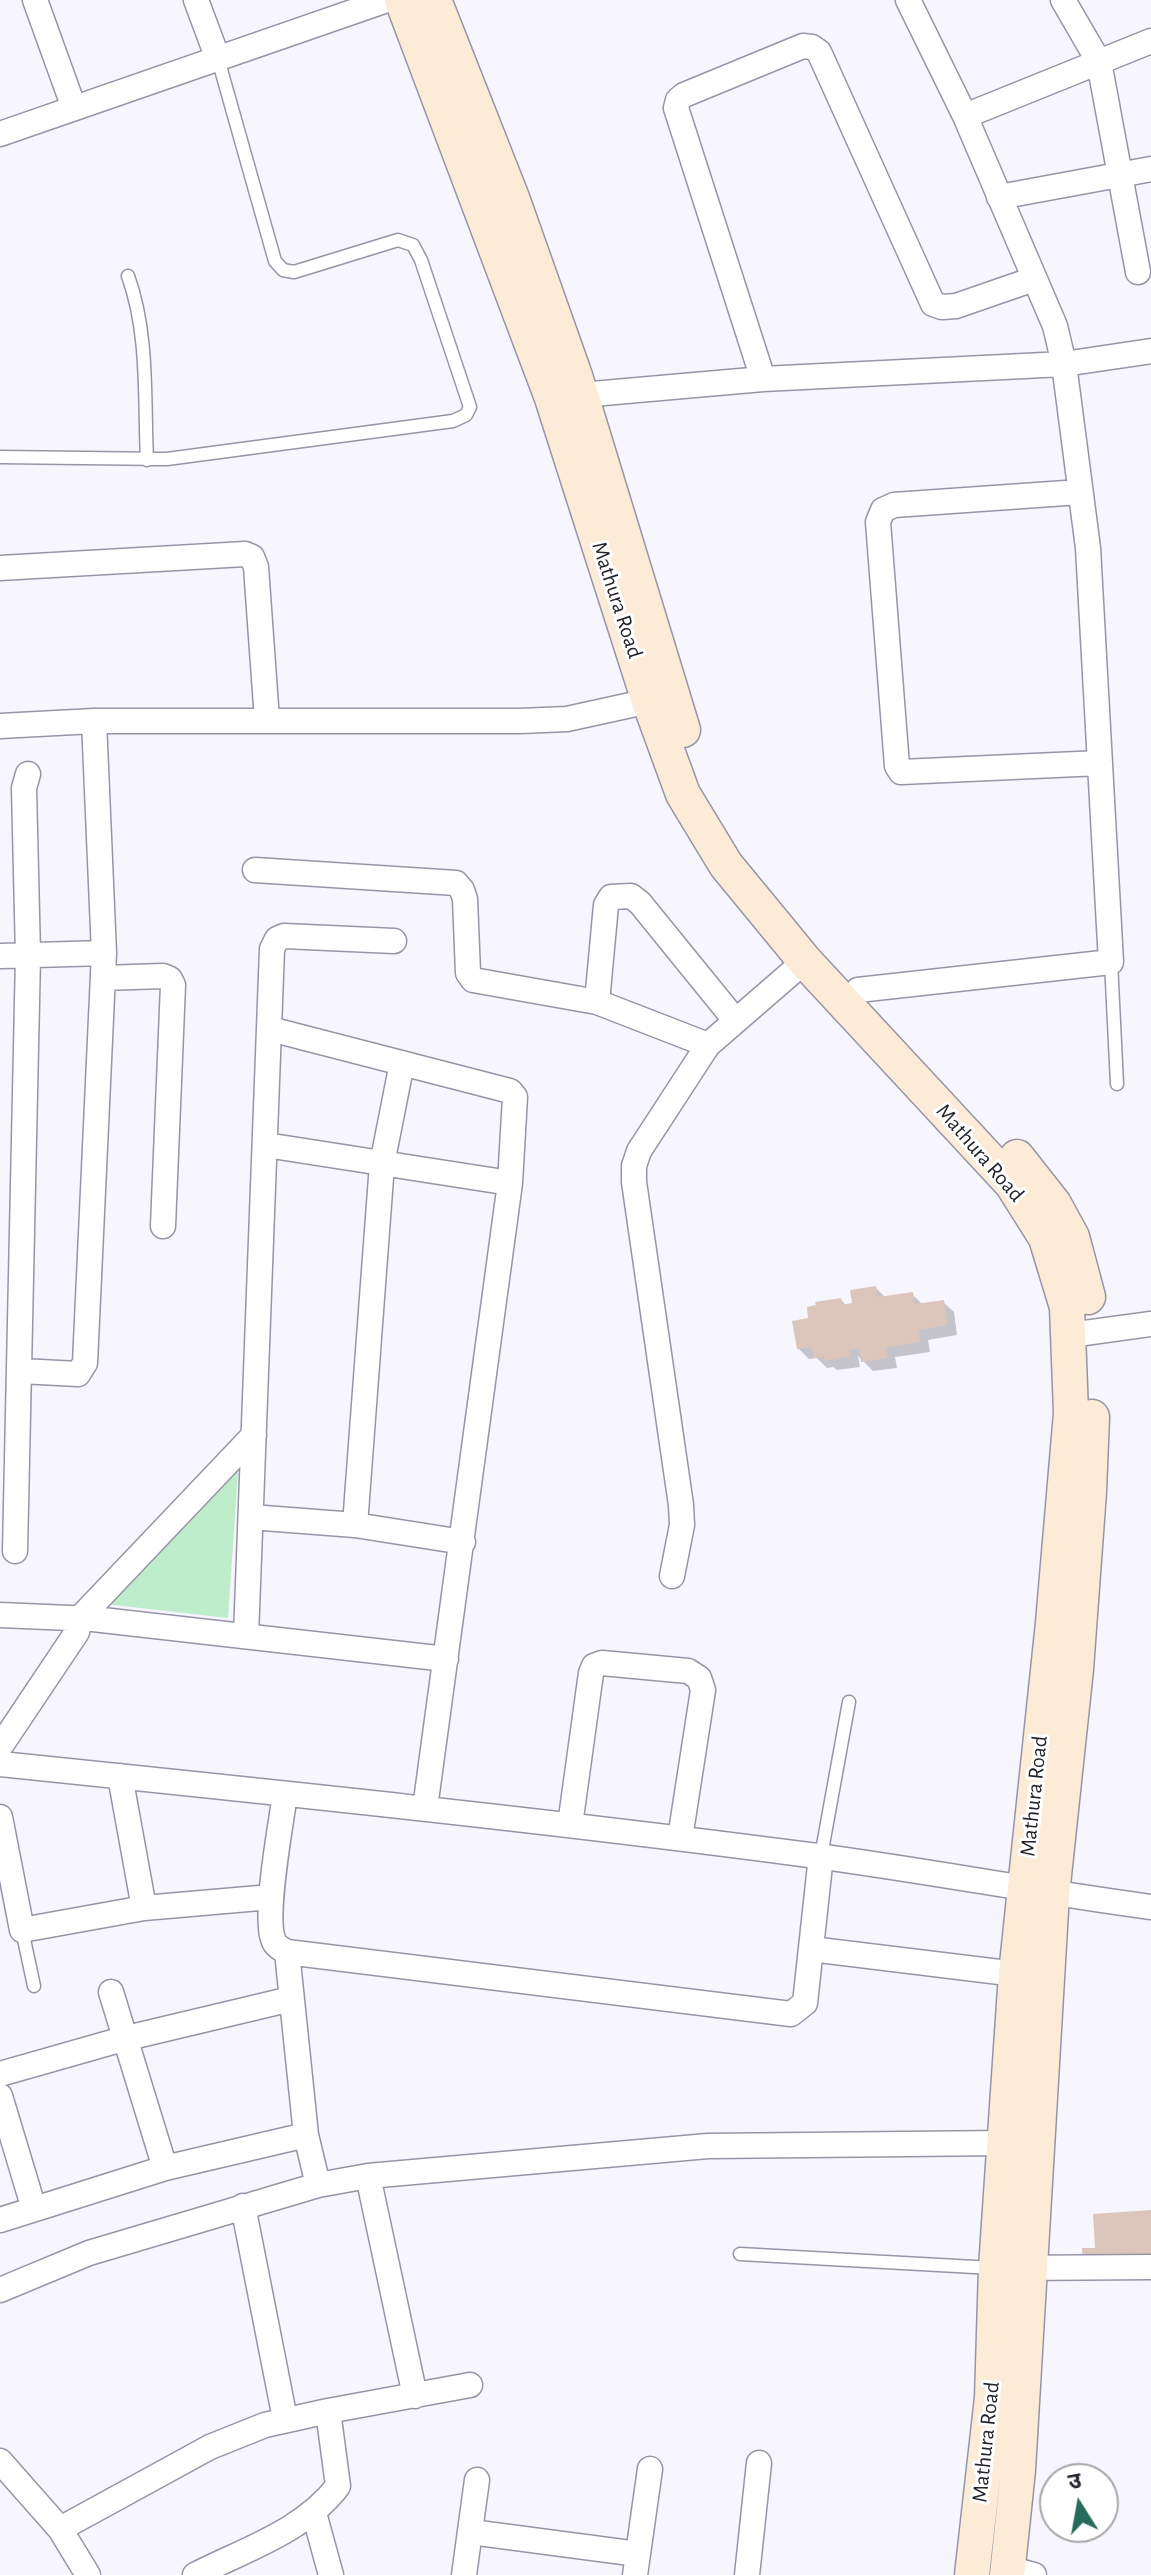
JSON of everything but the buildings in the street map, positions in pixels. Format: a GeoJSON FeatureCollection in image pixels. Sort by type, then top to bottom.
{"type":"FeatureCollection","features":[{"type":"Feature","properties":{"kind":"main road","name":"Mathura Road"},"geometry":{"type":"LineString","coordinates":[[402,0],[552,398],[649,701],[683,794],[726,865],[805,961],[1012,1184],[1046,1238],[1067,1307],[1082,1334],[1094,1383],[1089,1492],[1069,1745],[1038,1892],[1016,1974],[1005,2143],[1018,2470],[1016,2573]]}},
{"type":"Feature","properties":{"kind":"main road","name":"Mathura Road"},"geometry":{"type":"LineString","coordinates":[[434,0],[512,198],[581,395],[671,692],[709,802],[739,854],[780,907],[942,1074],[999,1136],[1054,1204],[1072,1237],[1090,1308],[1082,1334]]}},
{"type":"Feature","properties":{"kind":"main road","name":"Mathura Road"},"geometry":{"type":"LineString","coordinates":[[972,2575],[992,2398],[1012,2268],[1038,1892]]}},
{"type":"Feature","properties":{"kind":"street"},"geometry":{"type":"LineString","coordinates":[[35,0],[74,108]]}},
{"type":"Feature","properties":{"kind":"street"},"geometry":{"type":"LineString","coordinates":[[196,0],[218,59]]}},
{"type":"Feature","properties":{"kind":"street"},"geometry":{"type":"LineString","coordinates":[[0,134],[387,0]]}},
{"type":"Feature","properties":{"kind":"street"},"geometry":{"type":"LineString","coordinates":[[858,990],[1111,962],[1088,548],[1064,364],[1055,326],[965,116],[908,0]]}},
{"type":"Feature","properties":{"kind":"street"},"geometry":{"type":"LineString","coordinates":[[1063,0],[1099,62],[1138,272]]}},
{"type":"Feature","properties":{"kind":"street"},"geometry":{"type":"LineString","coordinates":[[965,116],[1151,41]]}},
{"type":"Feature","properties":{"kind":"street"},"geometry":{"type":"LineString","coordinates":[[763,379],[676,108],[678,100],[684,95],[803,46],[819,52],[933,304],[956,306],[1034,279]]}},
{"type":"Feature","properties":{"kind":"street"},"geometry":{"type":"LineString","coordinates":[[999,197],[1151,169]]}},
{"type":"Feature","properties":{"kind":"street"},"geometry":{"type":"LineString","coordinates":[[581,395],[763,379],[1064,364],[1151,351]]}},
{"type":"Feature","properties":{"kind":"street"},"geometry":{"type":"LineString","coordinates":[[1080,492],[894,505],[883,510],[878,522],[897,766],[901,772],[1100,763]]}},
{"type":"Feature","properties":{"kind":"street"},"geometry":{"type":"LineString","coordinates":[[0,568],[245,554],[252,557],[256,567],[267,720]]}},
{"type":"Feature","properties":{"kind":"street"},"geometry":{"type":"LineString","coordinates":[[0,726],[94,721],[536,720],[601,713],[649,701]]}},
{"type":"Feature","properties":{"kind":"street"},"geometry":{"type":"LineString","coordinates":[[21,1371],[78,1374],[85,1363],[104,953],[94,721]]}},
{"type":"Feature","properties":{"kind":"street"},"geometry":{"type":"LineString","coordinates":[[15,1551],[9,1450],[21,1371],[28,956],[24,788],[28,774]]}},
{"type":"Feature","properties":{"kind":"street"},"geometry":{"type":"LineString","coordinates":[[255,870],[456,883],[465,899],[468,973],[473,980],[597,1002],[708,1045]]}},
{"type":"Feature","properties":{"kind":"street"},"geometry":{"type":"LineString","coordinates":[[597,1002],[606,905],[611,897],[631,896],[735,1020]]}},
{"type":"Feature","properties":{"kind":"street"},"geometry":{"type":"LineString","coordinates":[[246,1636],[272,949],[277,939],[284,936],[394,941]]}},
{"type":"Feature","properties":{"kind":"street"},"geometry":{"type":"LineString","coordinates":[[0,956],[104,953]]}},
{"type":"Feature","properties":{"kind":"street"},"geometry":{"type":"LineString","coordinates":[[672,1576],[682,1525],[681,1505],[634,1166],[639,1151],[708,1045],[805,961]]}},
{"type":"Feature","properties":{"kind":"street"},"geometry":{"type":"LineString","coordinates":[[103,978],[163,976],[170,979],[173,985],[163,1226]]}},
{"type":"Feature","properties":{"kind":"street"},"geometry":{"type":"LineString","coordinates":[[270,1029],[510,1091],[515,1097],[510,1183],[425,1808]]}},
{"type":"Feature","properties":{"kind":"street"},"geometry":{"type":"LineString","coordinates":[[355,1525],[382,1164],[402,1063]]}},
{"type":"Feature","properties":{"kind":"street"},"geometry":{"type":"LineString","coordinates":[[266,1145],[510,1183]]}},
{"type":"Feature","properties":{"kind":"street"},"geometry":{"type":"LineString","coordinates":[[1082,1334],[1151,1324]]}},
{"type":"Feature","properties":{"kind":"street"},"geometry":{"type":"LineString","coordinates":[[0,1747],[77,1632],[80,1618],[254,1435]]}},
{"type":"Feature","properties":{"kind":"street"},"geometry":{"type":"LineString","coordinates":[[251,1517],[355,1525],[463,1542]]}},
{"type":"Feature","properties":{"kind":"street"},"geometry":{"type":"LineString","coordinates":[[0,1615],[80,1618],[446,1659]]}},
{"type":"Feature","properties":{"kind":"street"},"geometry":{"type":"LineString","coordinates":[[570,1825],[594,1666],[602,1663],[688,1671],[699,1678],[703,1690],[680,1838]]}},
{"type":"Feature","properties":{"kind":"street"},"geometry":{"type":"LineString","coordinates":[[0,1764],[680,1838],[821,1856],[1038,1892],[1151,1907]]}},
{"type":"Feature","properties":{"kind":"street"},"geometry":{"type":"LineString","coordinates":[[120,1776],[144,1908]]}},
{"type":"Feature","properties":{"kind":"street"},"geometry":{"type":"LineString","coordinates":[[285,1794],[271,1897],[272,1938],[276,1946],[287,1952],[791,2014],[805,2003],[821,1856]]}},
{"type":"Feature","properties":{"kind":"street"},"geometry":{"type":"LineString","coordinates":[[0,1817],[22,1930],[144,1908],[271,1897]]}},
{"type":"Feature","properties":{"kind":"street"},"geometry":{"type":"LineString","coordinates":[[811,1949],[1016,1974]]}},
{"type":"Feature","properties":{"kind":"street"},"geometry":{"type":"LineString","coordinates":[[287,1952],[306,2135],[318,2185]]}},
{"type":"Feature","properties":{"kind":"street"},"geometry":{"type":"LineString","coordinates":[[111,1992],[165,2168]]}},
{"type":"Feature","properties":{"kind":"street"},"geometry":{"type":"LineString","coordinates":[[0,2074],[123,2039],[291,1999]]}},
{"type":"Feature","properties":{"kind":"street"},"geometry":{"type":"LineString","coordinates":[[0,2096],[34,2209]]}},
{"type":"Feature","properties":{"kind":"street"},"geometry":{"type":"LineString","coordinates":[[0,2220],[165,2168],[306,2135]]}},
{"type":"Feature","properties":{"kind":"street"},"geometry":{"type":"LineString","coordinates":[[0,2290],[89,2253],[318,2185],[368,2176],[708,2146],[1005,2143]]}},
{"type":"Feature","properties":{"kind":"street"},"geometry":{"type":"LineString","coordinates":[[368,2176],[415,2396]]}},
{"type":"Feature","properties":{"kind":"street"},"geometry":{"type":"LineString","coordinates":[[243,2206],[285,2419]]}},
{"type":"Feature","properties":{"kind":"street"},"geometry":{"type":"LineString","coordinates":[[1012,2268],[1151,2267]]}},
{"type":"Feature","properties":{"kind":"street"},"geometry":{"type":"LineString","coordinates":[[60,2529],[210,2447],[285,2419],[470,2385]]}},
{"type":"Feature","properties":{"kind":"street"},"geometry":{"type":"LineString","coordinates":[[195,2575],[314,2513],[338,2486],[328,2411]]}},
{"type":"Feature","properties":{"kind":"street"},"geometry":{"type":"LineString","coordinates":[[0,2461],[60,2529],[88,2575]]}},
{"type":"Feature","properties":{"kind":"street"},"geometry":{"type":"LineString","coordinates":[[747,2575],[759,2463]]}},
{"type":"Feature","properties":{"kind":"street"},"geometry":{"type":"LineString","coordinates":[[471,2532],[637,2564],[650,2469]]}},
{"type":"Feature","properties":{"kind":"street"},"geometry":{"type":"LineString","coordinates":[[464,2575],[477,2480]]}},
{"type":"Feature","properties":{"kind":"street"},"geometry":{"type":"LineString","coordinates":[[314,2513],[331,2575]]}},
{"type":"Feature","properties":{"kind":"lane"},"geometry":{"type":"LineString","coordinates":[[0,457],[147,460],[221,453],[453,421],[466,415],[470,407],[421,260],[413,245],[398,240],[294,272],[283,270],[275,261],[218,59]]}},
{"type":"Feature","properties":{"kind":"lane"},"geometry":{"type":"LineString","coordinates":[[128,276],[142,329],[147,460]]}},
{"type":"Feature","properties":{"kind":"lane"},"geometry":{"type":"LineString","coordinates":[[1111,962],[1117,1084]]}},
{"type":"Feature","properties":{"kind":"lane"},"geometry":{"type":"LineString","coordinates":[[821,1856],[849,1702]]}},
{"type":"Feature","properties":{"kind":"lane"},"geometry":{"type":"LineString","coordinates":[[22,1930],[34,1986]]}},
{"type":"Feature","properties":{"kind":"lane"},"geometry":{"type":"LineString","coordinates":[[740,2254],[1012,2268]]}},
{"type":"Feature","properties":{"kind":"green space"},"geometry":{"type":"Polygon","coordinates":[[[233,1470],[238,1472],[228,1618],[105,1604],[233,1470]]]}}]}
